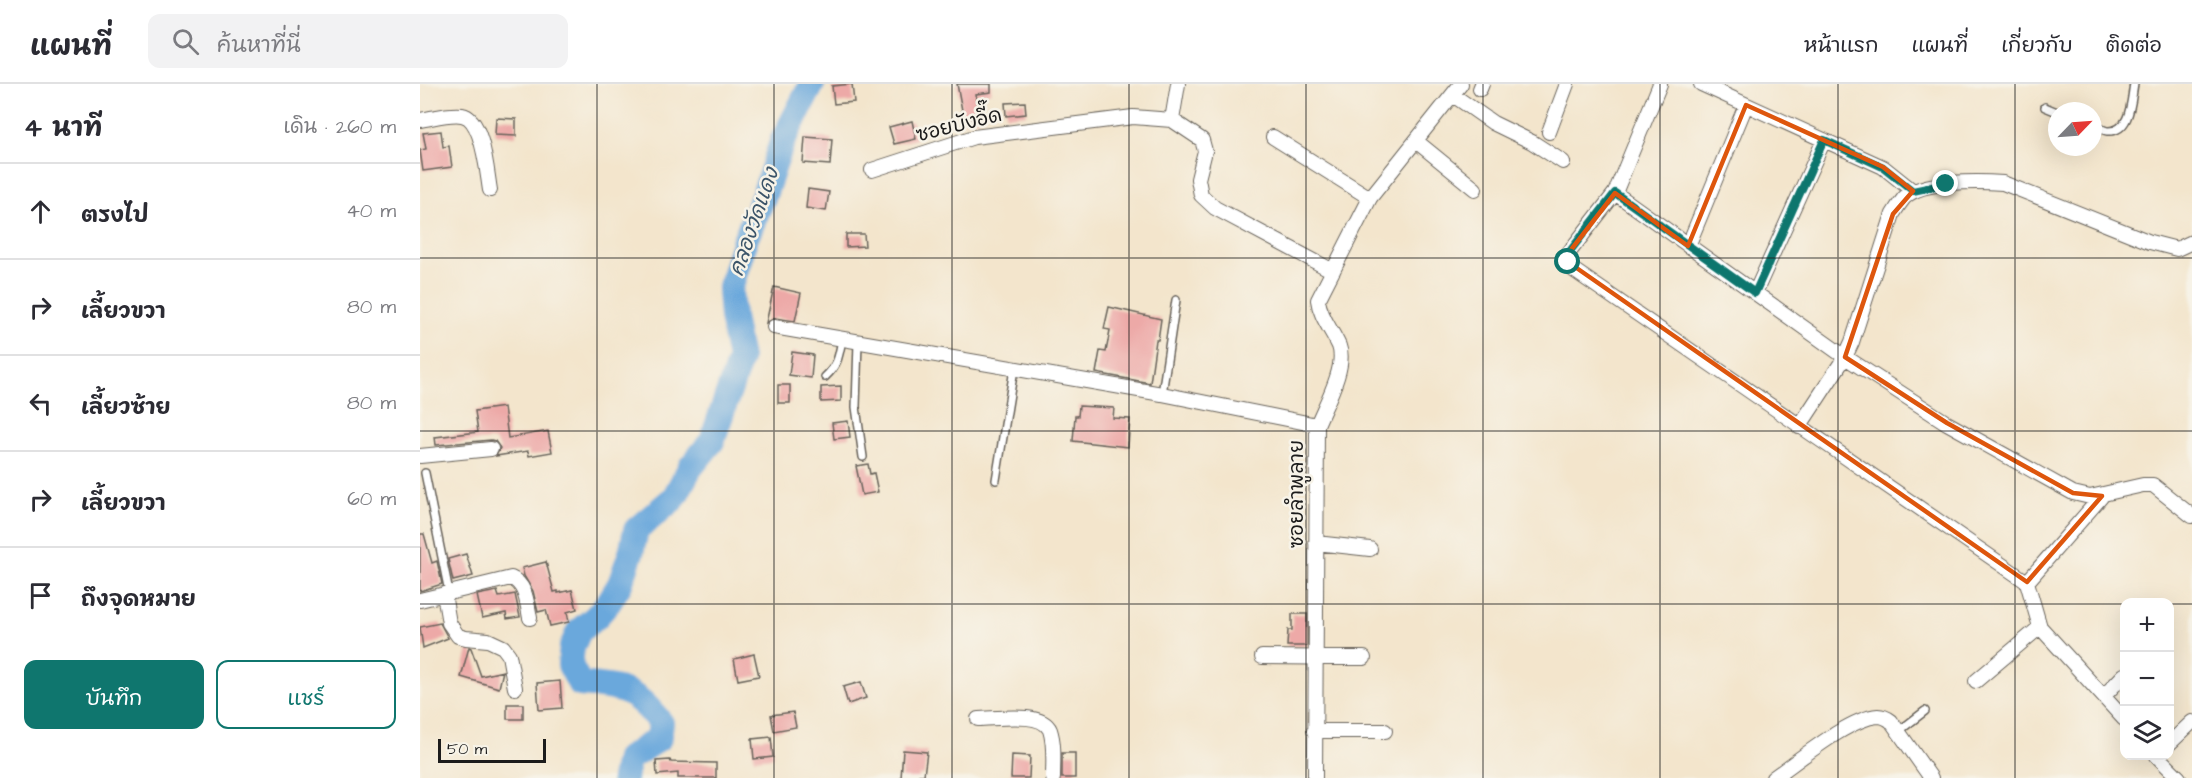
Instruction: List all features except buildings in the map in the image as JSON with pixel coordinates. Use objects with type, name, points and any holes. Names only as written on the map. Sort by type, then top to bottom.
[{"type":"street","points":[[1172,120],[1178,84]]},
{"type":"street","points":[[1549,132],[1567,84]]},
{"type":"street","points":[[1660,84],[1615,193],[1567,255],[1572,269],[2027,582],[2040,627],[2120,714]]},
{"type":"street","points":[[1701,84],[1883,167],[1913,191]]},
{"type":"street","points":[[1455,88],[1493,123],[1532,142],[1563,162]]},
{"type":"street","name":"ซอยลำพูลาย","points":[[1315,778],[1317,425],[1339,371],[1341,358],[1340,348],[1319,310],[1318,300],[1370,198],[1455,88]]},
{"type":"street","points":[[1688,246],[1746,105]]},
{"type":"street","points":[[420,120],[461,114],[468,117],[480,136],[490,190]]},
{"type":"street","name":"ซอยบังอี๊ด","points":[[872,170],[974,137],[1133,117],[1172,120],[1202,140],[1205,151],[1198,179],[1201,195],[1215,208],[1333,271]]},
{"type":"street","points":[[1273,137],[1370,198]]},
{"type":"street","points":[[1755,293],[1824,140]]},
{"type":"street","points":[[1416,141],[1475,189]]},
{"type":"street","points":[[1799,427],[1845,357],[1852,342],[1893,214],[1904,198],[1913,191],[1946,184],[1983,181],[2003,183],[2150,242],[2177,249],[2192,242]]},
{"type":"street","points":[[1615,193],[1845,357],[1947,423],[2073,493],[2090,497],[2102,496],[2143,485],[2153,485],[2190,510]]},
{"type":"street","points":[[774,327],[1162,394],[1317,425]]},
{"type":"street","points":[[420,456],[490,449]]},
{"type":"street","points":[[2027,582],[2102,496]]},
{"type":"street","points":[[1316,543],[1370,549]]},
{"type":"street","points":[[420,600],[511,578],[518,580],[523,588],[530,618]]},
{"type":"street","points":[[447,593],[449,623],[458,636],[488,640],[503,647],[509,655],[515,688]]},
{"type":"street","points":[[1976,681],[2040,627]]},
{"type":"street","points":[[1262,657],[1364,658]]},
{"type":"street","points":[[2104,696],[2120,679]]},
{"type":"street","points":[[1773,778],[1863,719],[1881,715],[1891,721],[1899,731],[1931,778]]},
{"type":"street","points":[[978,719],[1032,718],[1043,721],[1052,737],[1053,778]]},
{"type":"street","points":[[2174,738],[2192,722]]},
{"type":"street","points":[[1314,730],[1385,731]]},
{"type":"street","points":[[2161,760],[2179,778]]},
{"type":"lane","points":[[2102,129],[2108,131],[2120,128],[2127,119],[2134,84]]},
{"type":"lane","points":[[2044,107],[2048,109]]},
{"type":"lane","points":[[1162,394],[1176,300]]},
{"type":"lane","points":[[825,377],[835,368],[842,339]]},
{"type":"lane","points":[[858,342],[856,407],[863,457]]},
{"type":"lane","points":[[996,480],[1014,369]]},
{"type":"lane","points":[[425,473],[447,593]]},
{"type":"lane","points":[[1899,731],[1925,711]]},
{"type":"highlighted area","points":[[1746,105],[1883,167],[1913,191],[1893,214],[1845,357],[1947,423],[2073,493],[2102,496],[2027,582],[1568,262],[1567,255],[1615,193],[1688,246]]},
{"type":"waterway","name":"คลองวัดแดง","points":[[624,778],[628,759],[659,738],[661,723],[643,703],[626,692],[580,684],[570,665],[572,647],[579,631],[596,617],[620,584],[636,530],[674,498],[690,468],[712,441],[740,359],[732,317],[730,289],[745,240],[764,195],[782,142],[812,84]]},
{"type":"route","points":[[1568,262],[1567,255],[1615,193],[1755,293],[1824,140],[1883,167],[1913,191],[1946,184]]}]
